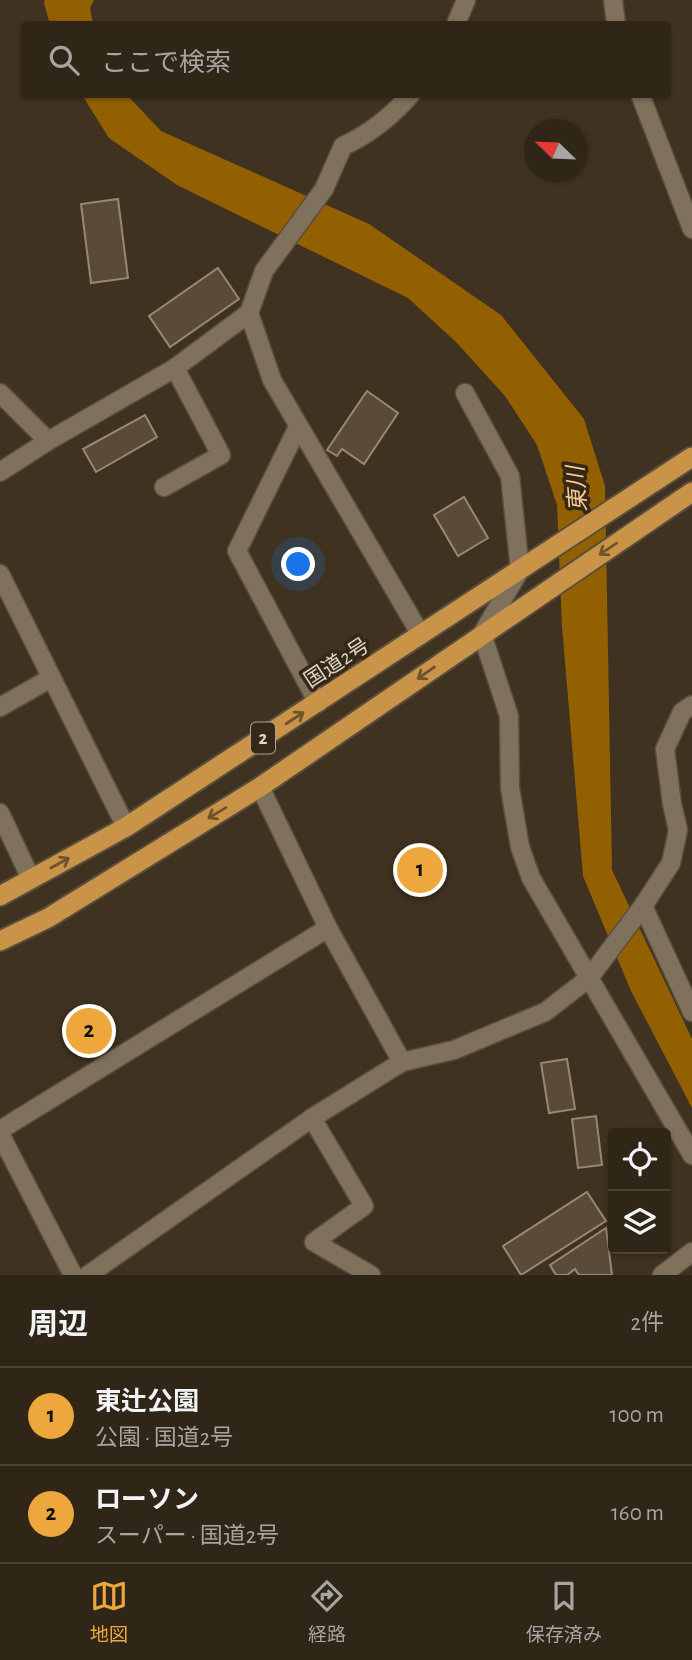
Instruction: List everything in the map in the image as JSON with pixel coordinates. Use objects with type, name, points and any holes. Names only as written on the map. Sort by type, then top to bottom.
[{"type":"highway","name":"国道2号","points":[[0,896],[126,827],[692,457]]},
{"type":"highway","name":"2","points":[[0,941],[48,918],[260,787],[692,492]]},
{"type":"street","points":[[457,21],[466,0]]},
{"type":"street","points":[[612,0],[616,21]]},
{"type":"street","points":[[0,472],[174,368],[249,313],[264,271],[324,189],[343,146],[368,135],[408,98]]},
{"type":"street","points":[[642,98],[692,229]]},
{"type":"street","points":[[249,313],[272,380],[421,635]]},
{"type":"street","points":[[164,487],[221,455],[174,368]]},
{"type":"street","points":[[0,393],[48,441]]},
{"type":"street","points":[[465,393],[510,476],[520,570],[482,634],[509,716],[510,788],[520,846],[531,878],[692,1155]]},
{"type":"street","points":[[298,427],[237,551],[318,703]]},
{"type":"street","points":[[0,574],[126,827]]},
{"type":"street","points":[[0,708],[51,678]]},
{"type":"street","points":[[88,1275],[312,1118],[402,1062],[454,1050],[545,1012],[589,978],[643,906],[671,863],[678,830],[665,749],[682,712],[692,705]]},
{"type":"street","points":[[260,787],[328,928],[402,1062]]},
{"type":"street","points":[[0,813],[31,879]]},
{"type":"street","points":[[643,906],[692,1012]]},
{"type":"street","points":[[73,1275],[0,1132],[328,928]]},
{"type":"street","points":[[312,1118],[364,1206],[314,1242],[371,1275]]},
{"type":"street","points":[[662,1275],[692,1252]]},
{"type":"water","points":[[45,0],[94,0],[90,8],[92,21],[49,21]]},
{"type":"water","name":"東川","points":[[84,98],[130,98],[161,131],[369,224],[501,315],[584,419],[605,486],[612,870],[692,1039],[692,1108],[631,991],[583,876],[562,626],[557,505],[537,445],[505,396],[456,342],[408,298],[177,185],[109,138]]},
{"type":"building","points":[[118,199],[128,278],[91,283],[81,204]]},
{"type":"building","points":[[218,268],[239,299],[170,347],[149,316]]},
{"type":"building","points":[[367,391],[398,413],[364,464],[342,449],[337,456],[327,450]]},
{"type":"building","points":[[145,415],[157,437],[96,472],[83,449]]},
{"type":"building","points":[[464,497],[488,538],[458,556],[434,515]]},
{"type":"building","points":[[100,1007],[114,1033],[78,1054],[63,1028]]},
{"type":"building","points":[[567,1059],[575,1109],[549,1113],[541,1063]]},
{"type":"building","points":[[596,1116],[602,1165],[578,1168],[572,1119]]},
{"type":"building","points":[[587,1192],[606,1221],[521,1275],[503,1246]]},
{"type":"building","points":[[606,1228],[612,1275],[579,1275],[575,1269],[567,1275],[556,1275],[550,1265]]},
{"type":"place","name":"東辻公園","points":[[420,870]]},
{"type":"place","name":"ローソン","points":[[89,1031]]}]
